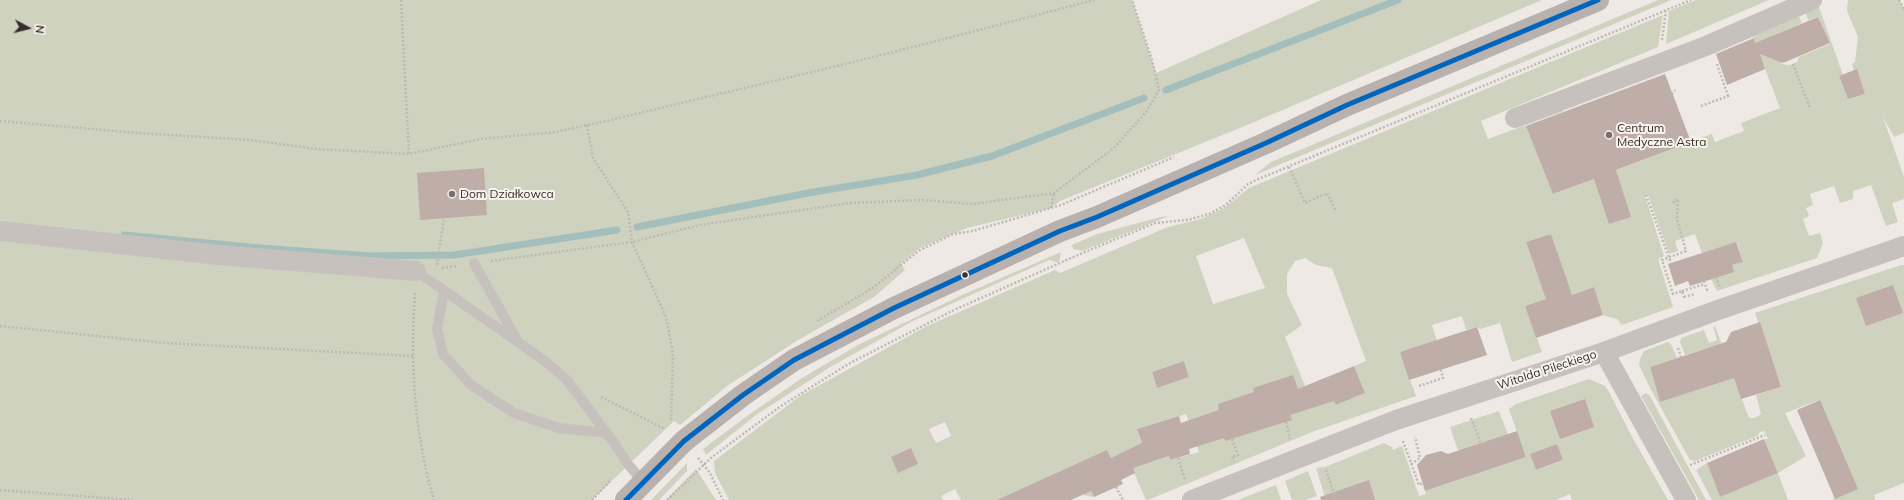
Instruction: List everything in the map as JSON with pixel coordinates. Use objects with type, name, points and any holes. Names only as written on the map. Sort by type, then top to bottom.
[{"type":"main road","points":[[626,500],[684,441],[743,395],[794,360],[894,308],[1060,231],[1097,217],[1347,105],[1598,0]]},
{"type":"street","points":[[1515,118],[1706,46],[1812,0]]},
{"type":"street","points":[[0,231],[219,255],[416,271]]},
{"type":"street","name":"Witolda Pileckiego","points":[[1189,492],[1396,420],[1604,352],[1718,310],[1904,246]]},
{"type":"street","points":[[1604,352],[1686,500]]},
{"type":"lane","points":[[474,263],[518,342]]},
{"type":"lane","points":[[416,271],[545,361],[567,380],[607,433],[628,464],[643,482]]},
{"type":"lane","points":[[444,291],[437,329],[442,354],[471,385],[514,413],[559,428],[607,433]]},
{"type":"path","points":[[401,0],[409,154]]},
{"type":"path","points":[[0,121],[138,133],[250,140],[317,149],[409,154],[481,139],[555,132],[676,106],[1095,0]]},
{"type":"path","points":[[434,500],[426,474],[417,421],[413,356],[413,316],[416,271],[632,242],[700,225],[849,203],[923,200],[972,204],[1054,193],[1113,149],[1146,112],[1159,90],[1152,60],[1132,0]]},
{"type":"path","points":[[667,500],[712,456],[781,406],[850,363],[954,310],[1028,276],[1155,223],[1187,220],[1209,214],[1226,204],[1248,184],[1691,0]]},
{"type":"path","points":[[1899,0],[1904,9]]},
{"type":"path","points":[[1662,46],[1666,11]]},
{"type":"path","points":[[1701,106],[1729,95],[1716,61]]},
{"type":"path","points":[[1793,64],[1810,108]]},
{"type":"path","points":[[1669,97],[1675,90]]},
{"type":"path","points":[[587,125],[593,158],[628,212],[632,242],[666,317],[672,354],[671,425]]},
{"type":"path","points":[[1290,167],[1305,203],[1327,193],[1336,211]]},
{"type":"path","points":[[973,231],[1051,208],[1054,193]]},
{"type":"path","points":[[1646,195],[1671,263]]},
{"type":"path","points":[[1673,203],[1678,199],[1677,219],[1686,252],[1662,260],[1673,294],[1705,282],[1707,290],[1684,297]]},
{"type":"path","points":[[436,265],[444,218]]},
{"type":"path","points":[[1716,277],[1718,283]]},
{"type":"path","points":[[1682,291],[1686,302]]},
{"type":"path","points":[[0,326],[165,343],[413,356]]},
{"type":"path","points":[[1419,386],[1443,378],[1440,370]]},
{"type":"path","points":[[567,380],[666,430]]},
{"type":"path","points":[[1470,417],[1481,444]]},
{"type":"path","points":[[1286,422],[1290,436]]},
{"type":"path","points":[[1690,465],[1736,449],[1765,435]]},
{"type":"path","points":[[1411,464],[1420,458],[1415,437]]},
{"type":"path","points":[[1232,439],[1236,452]]},
{"type":"path","points":[[1403,441],[1418,485],[1423,483]]},
{"type":"path","points":[[696,456],[704,465],[723,500]]},
{"type":"path","points":[[1178,458],[1189,492]]},
{"type":"path","points":[[1325,467],[1336,500]]},
{"type":"path","points":[[592,500],[611,481]]},
{"type":"path","points":[[1116,487],[1123,500]]},
{"type":"path","points":[[0,490],[132,500]]},
{"type":"green space","points":[[0,0],[1132,0],[1156,73],[1321,0],[1542,0],[1252,123],[1060,201],[1051,208],[967,228],[920,248],[901,264],[905,270],[874,297],[798,340],[727,386],[680,425],[674,421],[592,500],[0,500]]},
{"type":"green space","points":[[1658,0],[1671,0],[1255,175],[1271,162]]},
{"type":"green space","points":[[1696,0],[1769,0],[1666,44],[1669,11]]},
{"type":"green space","points":[[1848,0],[1899,0],[1904,9],[1904,133],[1894,137],[1883,117],[1904,177],[1904,199],[1892,203],[1898,222],[1886,226],[1871,185],[1853,191],[1853,199],[1840,203],[1834,186],[1810,194],[1813,205],[1806,208],[1809,216],[1803,219],[1809,236],[1820,233],[1823,243],[1817,258],[1717,291],[1711,279],[1732,265],[1743,262],[1737,243],[1702,253],[1695,234],[1675,241],[1678,251],[1669,254],[1648,195],[1645,196],[1664,256],[1658,259],[1673,307],[1622,325],[1617,319],[1603,315],[1594,287],[1572,295],[1568,286],[1550,298],[1525,306],[1542,352],[1512,362],[1500,323],[1480,329],[1477,327],[1466,330],[1462,316],[1432,325],[1437,341],[1400,352],[1416,396],[1312,432],[1148,500],[1146,500],[1125,452],[1111,458],[1107,450],[1085,478],[1094,497],[1083,495],[1073,472],[1035,500],[961,500],[955,489],[941,496],[943,500],[729,500],[715,473],[714,461],[800,396],[927,326],[1055,270],[1060,273],[1168,227],[1201,219],[1224,208],[1249,188],[1663,15],[1658,47],[1481,121],[1488,139],[1526,125],[1554,194],[1712,134],[1715,142],[1744,131],[1741,123],[1780,108],[1753,37],[1798,14],[1802,23],[1770,37],[1782,64],[1790,65],[1797,62],[1799,57],[1830,44],[1818,17],[1808,20],[1805,11],[1819,7],[1843,75],[1839,76],[1848,99],[1865,94],[1857,70],[1854,71],[1852,64],[1855,62],[1858,37],[1847,11]],"holes":[[[1551,234],[1562,267],[1538,276],[1526,242]],[[1244,238],[1265,288],[1213,304],[1196,256]],[[1305,258],[1316,265],[1332,268],[1366,361],[1354,366],[1365,393],[1336,405],[1325,378],[1305,386],[1285,337],[1302,325],[1287,294],[1287,274],[1295,261]],[[1184,361],[1189,377],[1157,388],[1152,372]],[[1186,414],[1199,452],[1170,460],[1169,456],[1155,461],[1151,450],[1145,452],[1137,429]],[[945,422],[951,436],[936,443],[929,429]]]},
{"type":"green space","points":[[1560,108],[1564,111],[1526,125],[1526,121]]},
{"type":"green space","points":[[1169,216],[1082,251],[1073,249],[1072,245],[1097,234]]},
{"type":"green space","points":[[1061,252],[1059,263],[1049,260],[913,321],[832,366],[756,415],[706,455],[703,449],[747,416],[802,378],[858,345],[960,296]]},
{"type":"green space","points":[[1904,265],[1904,483],[1874,495],[1875,500],[1834,500],[1819,400],[1785,413],[1806,456],[1778,473],[1764,439],[1768,439],[1764,431],[1760,432],[1757,436],[1695,461],[1690,460],[1651,390],[1639,365],[1644,351],[1668,342],[1671,344],[1677,358],[1650,367],[1660,402],[1719,382],[1708,348],[1685,355],[1680,342],[1681,338],[1704,330],[1709,343],[1717,340],[1713,327],[1715,326],[1749,418],[1755,418],[1761,414],[1756,395],[1781,387],[1755,313]]},
{"type":"green space","points":[[1589,379],[1605,386],[1668,500],[1572,500],[1570,494],[1556,500],[1326,500],[1316,468],[1325,467],[1384,443],[1392,447],[1393,450],[1402,446],[1419,496],[1426,494],[1425,491],[1467,477],[1450,427],[1499,411],[1508,435],[1486,470],[1526,457],[1509,409],[1516,404]],"holes":[[[1557,444],[1562,461],[1536,470],[1531,454]]]},
{"type":"green space","points":[[1646,393],[1650,396],[1706,500],[1699,500],[1641,396]]},
{"type":"green space","points":[[687,463],[687,471],[659,500],[651,500]]},
{"type":"green space","points":[[1707,463],[1720,497],[1778,473],[1788,500],[1712,500],[1696,470]]},
{"type":"green space","points":[[696,469],[716,500],[666,500]]},
{"type":"green space","points":[[1308,471],[1317,496],[1305,500],[1292,500],[1285,481]]},
{"type":"green space","points":[[1276,485],[1281,500],[1238,500]]},
{"type":"building","points":[[1818,17],[1830,43],[1783,63],[1760,54],[1765,69],[1727,85],[1716,54],[1754,38],[1755,43]]},
{"type":"building","points":[[1857,69],[1865,94],[1848,99],[1839,76]]},
{"type":"building","name":"Centrum Medyczne Astra","points":[[1665,74],[1691,142],[1616,170],[1631,217],[1609,224],[1594,179],[1553,194],[1526,126]]},
{"type":"building","name":"Dom Działkowca","points":[[484,168],[487,215],[420,220],[417,173]]},
{"type":"building","points":[[1551,234],[1572,295],[1594,287],[1603,315],[1536,338],[1525,306],[1546,299],[1526,242]]},
{"type":"building","points":[[1736,242],[1743,262],[1732,265],[1734,272],[1690,286],[1688,281],[1675,286],[1668,264]]},
{"type":"building","points":[[1893,285],[1903,313],[1866,326],[1856,298]]},
{"type":"building","points":[[1760,322],[1781,387],[1741,399],[1734,378],[1660,402],[1650,367],[1726,342],[1731,332]]},
{"type":"building","points":[[1477,327],[1487,355],[1409,380],[1400,352]]},
{"type":"building","points":[[1184,361],[1189,377],[1157,388],[1152,372]]},
{"type":"building","points":[[1354,366],[1365,393],[1336,405],[1334,401],[1290,415],[1292,420],[1225,441],[1224,438],[1189,449],[1190,454],[1170,460],[1169,456],[1133,468],[1135,473],[1121,480],[1123,484],[1094,497],[1091,491],[1071,500],[997,500],[1107,450],[1111,458],[1142,443],[1137,429],[1179,416],[1181,423],[1219,410],[1218,404],[1254,392],[1253,388],[1293,375],[1298,389]]},
{"type":"building","points":[[1585,399],[1594,427],[1560,439],[1550,411]]},
{"type":"building","points":[[1820,400],[1858,489],[1835,499],[1797,410]]},
{"type":"building","points":[[1517,431],[1526,457],[1425,491],[1417,465],[1426,455],[1441,451],[1448,454]]},
{"type":"building","points":[[1764,439],[1778,473],[1720,497],[1707,463]]},
{"type":"building","points":[[1557,444],[1563,460],[1536,470],[1530,454]]},
{"type":"building","points":[[911,448],[918,464],[898,473],[891,457]]},
{"type":"building","points":[[1369,480],[1375,500],[1321,500],[1320,497]]},
{"type":"waterway","points":[[1166,90],[1398,0]]},
{"type":"waterway","points":[[637,227],[808,193],[917,175],[992,156],[1144,98]]},
{"type":"waterway","points":[[124,235],[260,248],[370,256],[454,255],[617,230]]},
{"type":"transit line","points":[[626,500],[684,441],[743,395],[794,360],[894,308],[1060,231],[1097,217],[1266,143],[1347,105],[1598,0]]},
{"type":"place","name":"Centrum Medyczne Astra","points":[[1609,135]]},
{"type":"place","name":"Dom Działkowca","points":[[452,194]]}]
